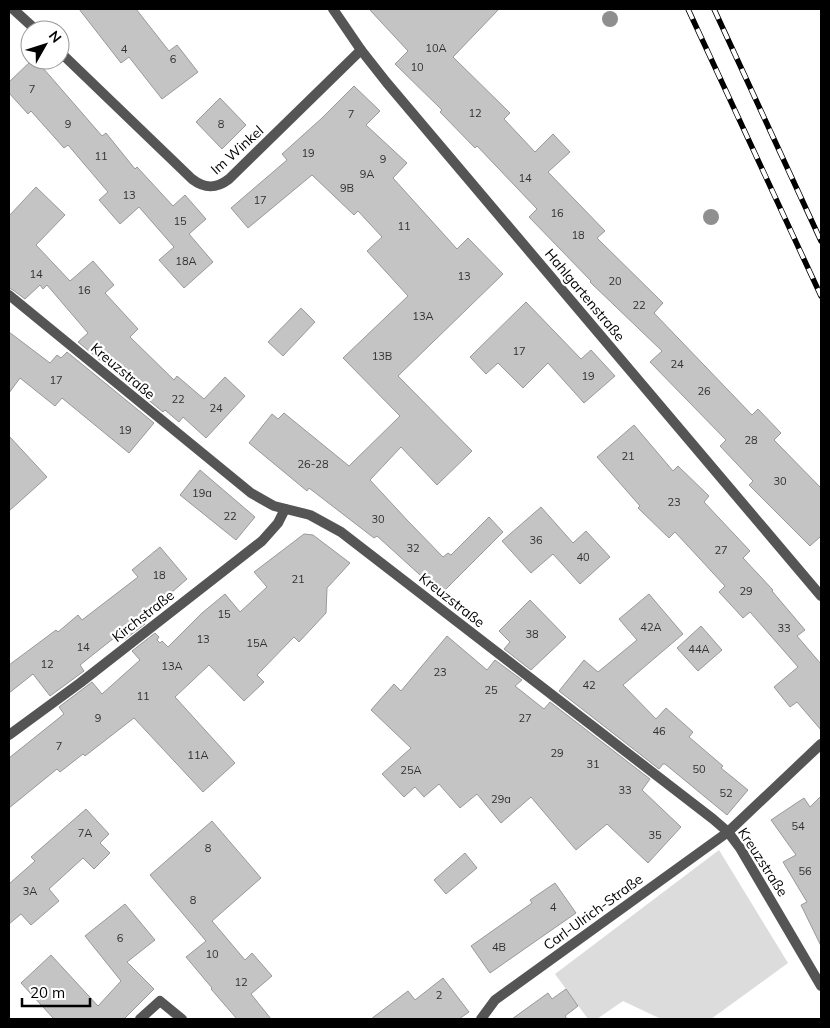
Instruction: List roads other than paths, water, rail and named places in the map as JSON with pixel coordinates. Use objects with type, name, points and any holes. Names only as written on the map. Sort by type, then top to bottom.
[{"type":"street","points":[[13,9],[25,20]]},
{"type":"street","name":"Hahlgartenstraße","points":[[333,9],[387,84],[821,596]]},
{"type":"street","name":"Im Winkel","points":[[70,62],[192,179],[199,185],[214,187],[229,179],[361,50]]},
{"type":"street","name":"Kreuzstraße","points":[[9,295],[246,488],[264,501],[285,509],[310,515],[341,532],[713,819],[728,832],[740,848],[821,986]]},
{"type":"street","name":"Kirchstraße","points":[[9,735],[80,683],[262,541],[278,524],[285,509]]},
{"type":"street","points":[[728,832],[821,744]]},
{"type":"street","name":"Carl-Ulrich-Straße","points":[[481,1019],[495,1000],[728,832]]},
{"type":"street","points":[[140,1019],[160,1002],[182,1019]]},
{"type":"railway","points":[[688,9],[821,296]]},
{"type":"railway","points":[[714,9],[821,241]]}]
